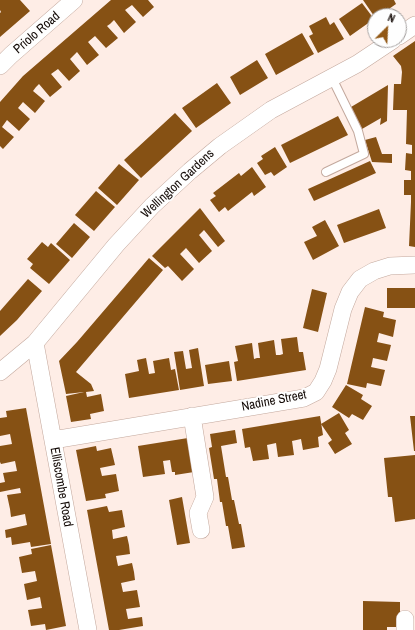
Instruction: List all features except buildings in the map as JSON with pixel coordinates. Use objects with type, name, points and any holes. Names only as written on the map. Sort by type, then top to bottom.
[{"type":"street","name":"Priolo Road","points":[[0,66],[74,0]]},
{"type":"street","name":"Wellington Gardens","points":[[0,372],[35,343],[116,245],[152,206],[190,171],[220,146],[271,110],[358,64],[381,48]]},
{"type":"street","name":"Nadine Street","points":[[53,440],[304,398],[316,392],[323,381],[328,369],[343,309],[350,292],[360,279],[374,271],[390,266],[415,265]]},
{"type":"street","name":"Elliscombe Road","points":[[35,343],[88,630]]},
{"type":"street","points":[[192,416],[205,497],[198,513],[201,530]]},
{"type":"lane","points":[[326,172],[364,154],[358,131],[332,78]]}]
